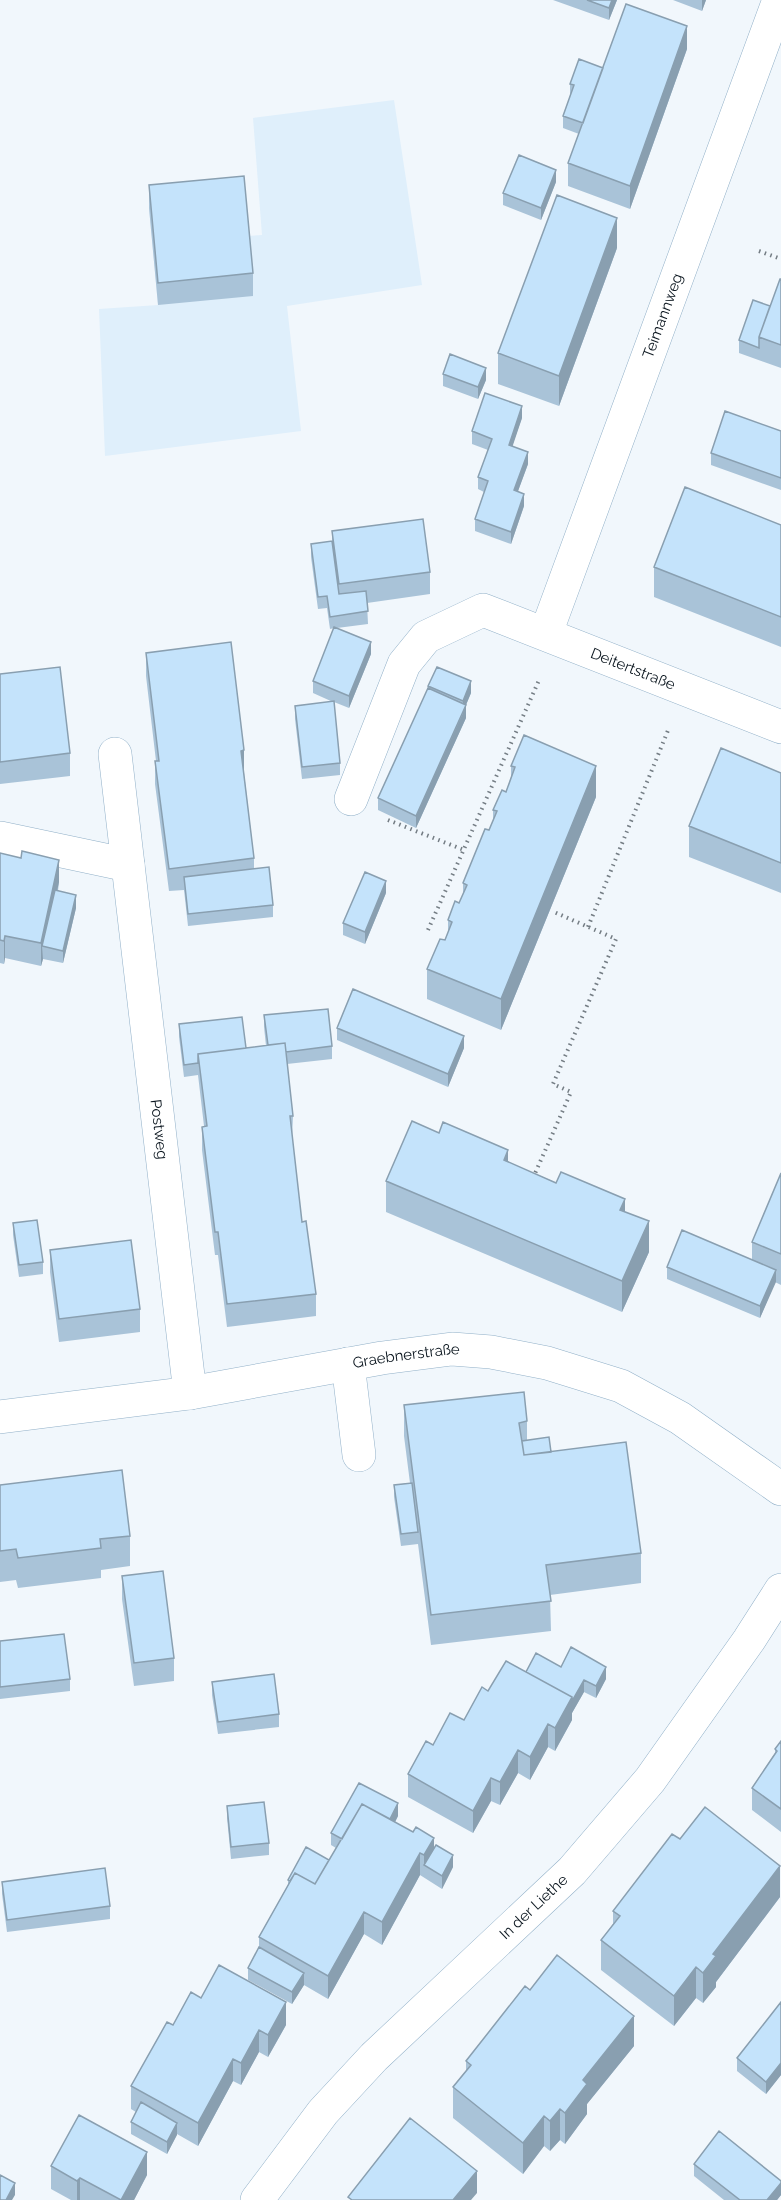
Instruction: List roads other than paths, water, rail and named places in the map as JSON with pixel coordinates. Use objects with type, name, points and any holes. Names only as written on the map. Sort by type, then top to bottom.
[{"type":"street","name":"Teimannweg","points":[[546,633],[779,0]]},
{"type":"street","name":"Deitertstraße","points":[[351,799],[404,664],[426,637],[483,610],[781,727]]},
{"type":"street","name":"Postweg","points":[[115,754],[190,1393]]},
{"type":"street","points":[[0,838],[128,865]]},
{"type":"street","name":"Graebnerstraße","points":[[0,1417],[190,1393],[381,1358],[452,1349],[547,1363],[621,1386],[680,1418],[781,1489]]},
{"type":"street","points":[[348,1364],[359,1455]]},
{"type":"street","name":"In der Liethe","points":[[257,2200],[323,2112],[374,2057],[572,1871],[650,1780],[749,1640],[781,1590]]}]
